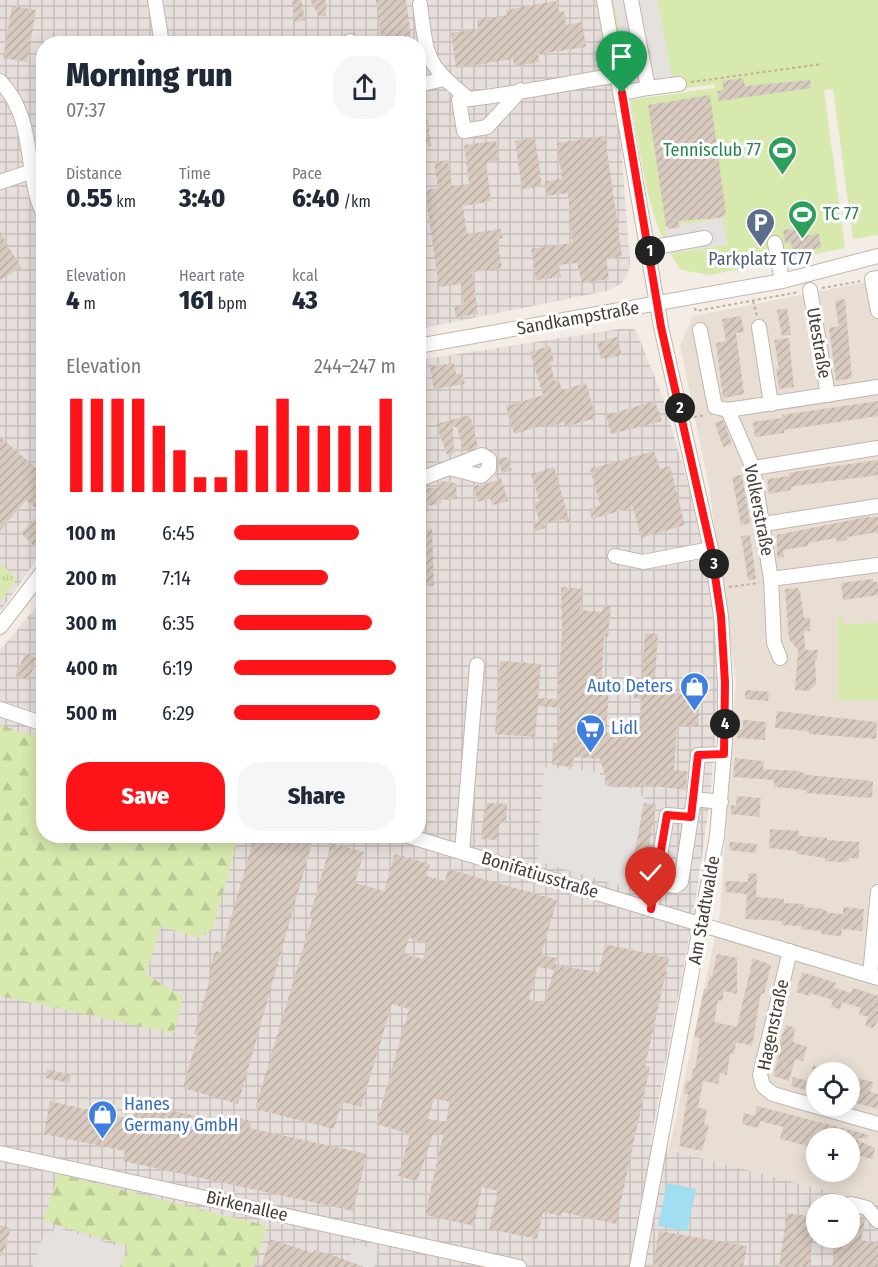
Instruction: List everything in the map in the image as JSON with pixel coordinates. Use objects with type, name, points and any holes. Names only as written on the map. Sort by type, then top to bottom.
[{"type":"street","points":[[155,0],[161,36]]},
{"type":"street","name":"Am Stadtwalde","points":[[604,0],[619,75],[657,303],[711,549],[717,588],[725,683],[721,802],[638,1267]]},
{"type":"street","points":[[631,0],[648,88]]},
{"type":"street","points":[[420,4],[424,36]]},
{"type":"street","points":[[426,49],[427,56],[444,79],[469,99]]},
{"type":"street","points":[[521,90],[487,127],[464,131],[459,100],[469,99],[521,90],[619,75]]},
{"type":"street","points":[[426,82],[444,79]]},
{"type":"street","points":[[0,81],[14,95],[26,128],[36,192]]},
{"type":"street","points":[[622,93],[679,84]]},
{"type":"street","points":[[0,182],[33,171]]},
{"type":"street","points":[[649,248],[705,238]]},
{"type":"street","points":[[775,243],[782,281]]},
{"type":"street","name":"Sandkampstraße","points":[[426,345],[782,281],[878,256]]},
{"type":"street","points":[[875,279],[878,311]]},
{"type":"street","name":"Utestraße","points":[[810,290],[828,395]]},
{"type":"street","points":[[759,327],[771,404]]},
{"type":"street","points":[[700,330],[710,393],[723,409]]},
{"type":"street","name":"Utestraße","points":[[723,409],[878,387]]},
{"type":"street","name":"Volkerstraße","points":[[723,409],[753,468],[764,524],[771,580],[774,643],[780,658]]},
{"type":"street","points":[[753,468],[878,448]]},
{"type":"street","points":[[426,477],[449,468]]},
{"type":"street","points":[[764,524],[878,506]]},
{"type":"street","points":[[615,556],[644,562],[711,549]]},
{"type":"street","name":"Volkerstraße","points":[[771,580],[878,565]]},
{"type":"street","points":[[0,627],[36,580]]},
{"type":"street","points":[[462,852],[477,665]]},
{"type":"street","points":[[0,709],[36,721]]},
{"type":"street","points":[[655,882],[676,886],[681,882],[694,799],[698,755],[724,754]]},
{"type":"street","points":[[694,799],[721,802]]},
{"type":"street","points":[[651,909],[667,815],[691,817]]},
{"type":"street","name":"Bonifatiusstraße","points":[[426,841],[874,976]]},
{"type":"street","points":[[874,976],[878,892]]},
{"type":"street","name":"Hagenstraße","points":[[790,951],[760,1075],[764,1086],[773,1094],[878,1124]]},
{"type":"street","name":"Birkenallee","points":[[0,1153],[493,1264],[519,1267]]},
{"type":"street","points":[[860,1206],[867,1208],[878,1221]]},
{"type":"path","points":[[679,84],[822,63]]},
{"type":"path","points":[[693,296],[696,311],[875,279]]},
{"type":"path","points":[[753,301],[759,327]]},
{"type":"path","points":[[682,418],[715,414],[723,409]]},
{"type":"path","points":[[717,588],[771,580]]},
{"type":"shaded area","points":[[0,0],[601,0],[616,80],[630,263],[628,274],[621,284],[606,291],[426,328],[426,36],[36,36],[36,560],[0,612]]},
{"type":"shaded area","points":[[613,0],[658,0],[672,78],[630,85]]},
{"type":"shaded area","points":[[723,218],[728,245],[669,254],[665,227]]},
{"type":"shaded area","points":[[878,280],[878,1204],[860,1199],[860,1194],[839,1194],[669,1150],[720,914],[736,680],[709,487],[680,345],[693,316]]},
{"type":"shaded area","points":[[619,329],[634,329],[663,398],[706,548],[719,684],[710,800],[693,917],[650,1145],[839,1194],[806,1194],[806,1248],[860,1248],[860,1199],[878,1204],[878,1267],[0,1267],[0,650],[36,607],[36,843],[426,843],[426,359]]},
{"type":"shaded area","points":[[544,767],[599,772],[606,786],[637,789],[638,795],[645,796],[628,888],[537,861]]},
{"type":"shaded area","points":[[55,1227],[126,1249],[120,1267],[33,1267],[43,1237],[51,1239]]},
{"type":"shaded area","points":[[354,1244],[378,1250],[374,1267],[347,1267]]},
{"type":"green space","points":[[610,0],[878,0],[878,235],[853,239],[833,89],[824,90],[845,248],[710,275],[681,270],[669,251],[653,210],[630,100],[715,88],[715,84],[630,96]]},
{"type":"green space","points":[[0,563],[17,579],[0,601]]},
{"type":"green space","points":[[838,614],[845,625],[878,622],[878,700],[837,700]]},
{"type":"green space","points":[[0,725],[36,737],[36,843],[237,843],[213,928],[199,938],[161,926],[146,974],[183,997],[174,1033],[0,996]]},
{"type":"green space","points":[[58,1174],[267,1226],[254,1267],[122,1267],[128,1246],[44,1221]]},
{"type":"water","points":[[667,1183],[696,1189],[687,1231],[658,1226]]},
{"type":"building","points":[[292,0],[301,0],[305,20],[295,22]]},
{"type":"building","points":[[310,0],[326,0],[326,16],[319,16]]},
{"type":"building","points":[[376,0],[406,0],[411,36],[381,36]]},
{"type":"building","points":[[556,1],[558,12],[564,11],[566,25],[582,22],[586,47],[538,54],[539,62],[514,66],[513,59],[456,68],[451,33],[478,29],[477,20],[507,15],[506,10]]},
{"type":"building","points":[[12,6],[36,10],[27,62],[3,58]]},
{"type":"building","points":[[743,78],[745,86],[810,80],[811,88],[719,101],[717,91],[724,90],[722,81]]},
{"type":"building","points":[[710,95],[726,214],[719,218],[678,221],[680,227],[669,229],[666,226],[648,105]]},
{"type":"building","points":[[426,110],[431,146],[426,147]]},
{"type":"building","points":[[605,136],[622,256],[606,259],[609,279],[582,283],[577,263],[559,265],[561,277],[536,280],[531,249],[572,243],[568,193],[547,196],[545,181],[562,179],[557,143]]},
{"type":"building","points":[[535,138],[542,186],[522,189],[515,141]]},
{"type":"building","points":[[496,141],[499,160],[486,162],[491,201],[463,206],[467,234],[501,229],[503,238],[497,239],[502,268],[472,272],[478,314],[456,317],[454,307],[464,306],[461,284],[439,287],[426,190],[438,188],[434,162],[448,160],[452,186],[469,184],[464,145]]},
{"type":"building","name":"TC 77","points":[[800,228],[801,236],[819,234],[821,248],[793,253],[791,242],[785,243],[783,230]]},
{"type":"building","points":[[0,232],[21,268],[0,280]]},
{"type":"building","points":[[845,299],[852,378],[836,381],[829,328],[839,326],[835,301]]},
{"type":"building","points":[[787,308],[791,335],[782,336],[777,310]]},
{"type":"building","points":[[741,316],[744,332],[736,333],[744,394],[723,398],[716,343],[726,341],[722,319]]},
{"type":"building","points":[[617,337],[622,355],[601,359],[597,343]]},
{"type":"building","points":[[789,338],[794,387],[779,389],[776,369],[779,369],[774,340]]},
{"type":"building","points":[[550,346],[554,361],[550,362],[555,381],[559,380],[562,390],[586,383],[596,418],[565,427],[564,422],[548,427],[547,424],[514,434],[506,406],[543,395],[530,352]]},
{"type":"building","points":[[454,363],[456,374],[462,373],[465,384],[434,389],[430,367]]},
{"type":"building","points":[[655,401],[662,421],[611,434],[606,415]]},
{"type":"building","points":[[878,401],[878,416],[784,430],[784,433],[755,437],[753,422],[782,418],[782,415]]},
{"type":"building","points":[[470,415],[478,447],[463,451],[457,427],[453,427],[454,453],[447,455],[436,424]]},
{"type":"building","points":[[723,420],[732,444],[723,447],[715,423]]},
{"type":"building","points":[[0,437],[36,468],[36,509],[26,500],[0,531]]},
{"type":"building","points":[[654,451],[660,469],[670,466],[685,525],[641,538],[633,507],[592,519],[589,509],[600,505],[590,469]]},
{"type":"building","points":[[508,457],[512,470],[502,473],[498,459]]},
{"type":"building","points":[[878,460],[878,475],[802,485],[791,487],[791,490],[769,494],[767,479],[789,476],[789,473],[800,471]]},
{"type":"building","points":[[554,467],[570,523],[562,519],[544,524],[545,528],[536,531],[532,522],[539,520],[534,503],[539,501],[531,474]]},
{"type":"building","points":[[742,475],[750,523],[741,525],[732,477]]},
{"type":"building","points":[[501,478],[508,501],[492,505],[490,498],[478,502],[473,485],[484,485]]},
{"type":"building","points":[[440,481],[456,483],[457,499],[441,500],[441,503],[427,506],[428,512],[426,512],[426,489],[439,487]]},
{"type":"building","points":[[866,517],[878,517],[878,532],[847,537],[847,540],[837,542],[836,538],[808,543],[808,546],[783,550],[784,557],[777,558],[777,535]]},
{"type":"building","points":[[36,518],[36,548],[21,533]]},
{"type":"building","points":[[426,529],[432,529],[434,586],[426,586]]},
{"type":"building","points":[[750,535],[756,579],[748,580],[741,536]]},
{"type":"building","points":[[873,579],[873,582],[878,582],[878,595],[843,600],[841,583]]},
{"type":"building","points":[[561,587],[582,589],[580,610],[602,612],[603,605],[611,606],[608,637],[604,636],[601,688],[609,689],[606,733],[639,736],[641,699],[634,698],[634,690],[641,690],[645,633],[658,634],[654,692],[700,695],[698,727],[677,725],[674,770],[687,771],[686,790],[640,784],[640,787],[608,785],[600,759],[574,757],[573,767],[552,765],[553,743],[557,743],[560,708],[538,706],[535,737],[495,734],[500,661],[541,664],[538,698],[557,699],[562,633]]},
{"type":"building","points":[[797,588],[800,591],[804,618],[810,618],[810,631],[804,631],[805,650],[818,650],[817,659],[815,659],[816,684],[809,691],[795,690],[798,650],[789,639],[785,589]]},
{"type":"building","points":[[26,653],[36,658],[29,681],[15,675]]},
{"type":"building","points":[[745,690],[769,692],[768,701],[745,699]]},
{"type":"building","points":[[777,711],[877,722],[876,739],[809,734],[809,731],[775,728]]},
{"type":"building","points":[[743,720],[766,722],[765,740],[737,738],[737,729],[743,729]]},
{"type":"building","points":[[735,758],[764,761],[763,769],[799,771],[808,775],[873,781],[872,798],[806,793],[806,790],[774,787],[774,780],[733,777]]},
{"type":"building","points":[[737,796],[761,798],[759,817],[731,814],[731,805],[736,806]]},
{"type":"building","points":[[485,803],[507,804],[506,822],[500,821],[498,840],[481,839]]},
{"type":"building","points":[[644,803],[656,805],[645,870],[632,867]]},
{"type":"building","points":[[770,829],[799,831],[799,836],[859,842],[859,859],[849,858],[849,861],[843,862],[825,861],[825,858],[797,854],[797,851],[769,848]]},
{"type":"building","points":[[730,842],[757,844],[756,853],[729,850]]},
{"type":"building","points":[[248,843],[312,843],[238,1104],[183,1088],[198,1035],[194,1034],[211,974],[210,967],[215,951],[221,952],[252,845]]},
{"type":"building","points":[[331,843],[364,852],[355,883],[384,891],[395,854],[430,864],[426,876],[445,881],[448,869],[557,900],[541,955],[557,958],[555,965],[599,972],[605,944],[669,958],[645,1066],[650,1067],[616,1224],[562,1212],[561,1216],[543,1212],[537,1239],[489,1229],[498,1191],[482,1187],[474,1226],[425,1215],[443,1135],[434,1132],[417,1181],[398,1176],[410,1134],[376,1124],[409,1009],[392,1004],[361,1107],[342,1102],[334,1129],[255,1109],[312,919],[309,918]],"holes":[[[409,938],[427,943],[423,959],[404,954]],[[538,967],[554,970],[544,1004],[529,999]],[[434,1098],[450,1102],[446,1122],[428,1119]]]},
{"type":"building","points":[[748,873],[757,874],[756,897],[784,899],[784,903],[804,904],[803,907],[823,909],[829,913],[843,914],[843,907],[864,909],[862,931],[842,929],[841,936],[821,934],[821,931],[801,929],[802,926],[782,925],[782,921],[745,919],[747,894],[725,892],[726,881],[748,882]]},
{"type":"building","points":[[717,954],[737,958],[737,994],[724,991],[722,1001],[718,1000],[714,1022],[737,1027],[753,958],[771,965],[764,994],[761,993],[752,1046],[736,1042],[734,1054],[730,1054],[727,1075],[720,1073],[718,1084],[703,1081],[698,1108],[707,1109],[704,1124],[709,1125],[702,1151],[679,1146],[688,1094],[684,1094],[687,1080],[691,1081],[693,1068],[695,1069],[700,1038],[694,1037],[704,989],[707,989],[710,976],[712,977]]},
{"type":"building","points":[[802,972],[836,983],[834,988],[851,993],[853,988],[878,996],[878,1020],[873,1028],[865,1026],[868,1017],[859,1014],[861,1008],[842,1002],[840,1009],[831,1007],[833,1000],[810,993],[809,996],[796,992]]},
{"type":"building","points":[[786,1025],[795,1028],[793,1042],[807,1047],[803,1061],[795,1059],[789,1081],[773,1076],[779,1054],[776,1053]]},
{"type":"building","points":[[47,1069],[71,1075],[69,1083],[45,1078]]},
{"type":"building","points":[[793,1077],[806,1080],[806,1090],[791,1086]]},
{"type":"building","points":[[860,1079],[873,1082],[870,1092],[878,1094],[878,1109],[860,1104]]},
{"type":"building","points":[[50,1101],[101,1113],[102,1108],[115,1111],[114,1115],[132,1119],[136,1103],[230,1123],[231,1116],[251,1121],[250,1128],[367,1154],[353,1211],[123,1161],[125,1151],[44,1134]]},
{"type":"building","points":[[757,1106],[842,1128],[806,1128],[806,1146],[780,1139],[783,1127],[760,1121],[758,1128],[742,1124],[744,1113],[755,1116]]},
{"type":"building","points":[[860,1133],[869,1135],[868,1138],[860,1138]]},
{"type":"building","points":[[860,1142],[875,1148],[872,1159],[860,1156]]},
{"type":"building","points":[[787,1213],[806,1216],[806,1248],[812,1248],[809,1267],[779,1267]]},
{"type":"building","points":[[860,1218],[865,1219],[861,1240],[878,1243],[878,1267],[832,1267],[835,1248],[860,1248]]},
{"type":"building","points":[[0,1225],[11,1228],[2,1256],[0,1256]]},
{"type":"building","points":[[659,1231],[747,1246],[743,1267],[653,1267]]},
{"type":"building","points":[[270,1239],[313,1253],[314,1250],[335,1256],[364,1267],[261,1267]]},
{"type":"place","name":"Tennisclub 77","points":[[782,176]]},
{"type":"place","name":"TC 77","points":[[802,240]]},
{"type":"place","name":"Parkplatz TC77","points":[[760,248]]},
{"type":"place","name":"Auto Deters","points":[[694,712]]},
{"type":"place","name":"Lidl","points":[[590,754]]},
{"type":"place","name":"Hanes Germany GmbH","points":[[103,1140]]},
{"type":"route","points":[[622,93],[661,327],[711,549],[721,616],[725,683],[724,754],[698,755],[691,817],[670,813],[667,815],[651,909]]}]
